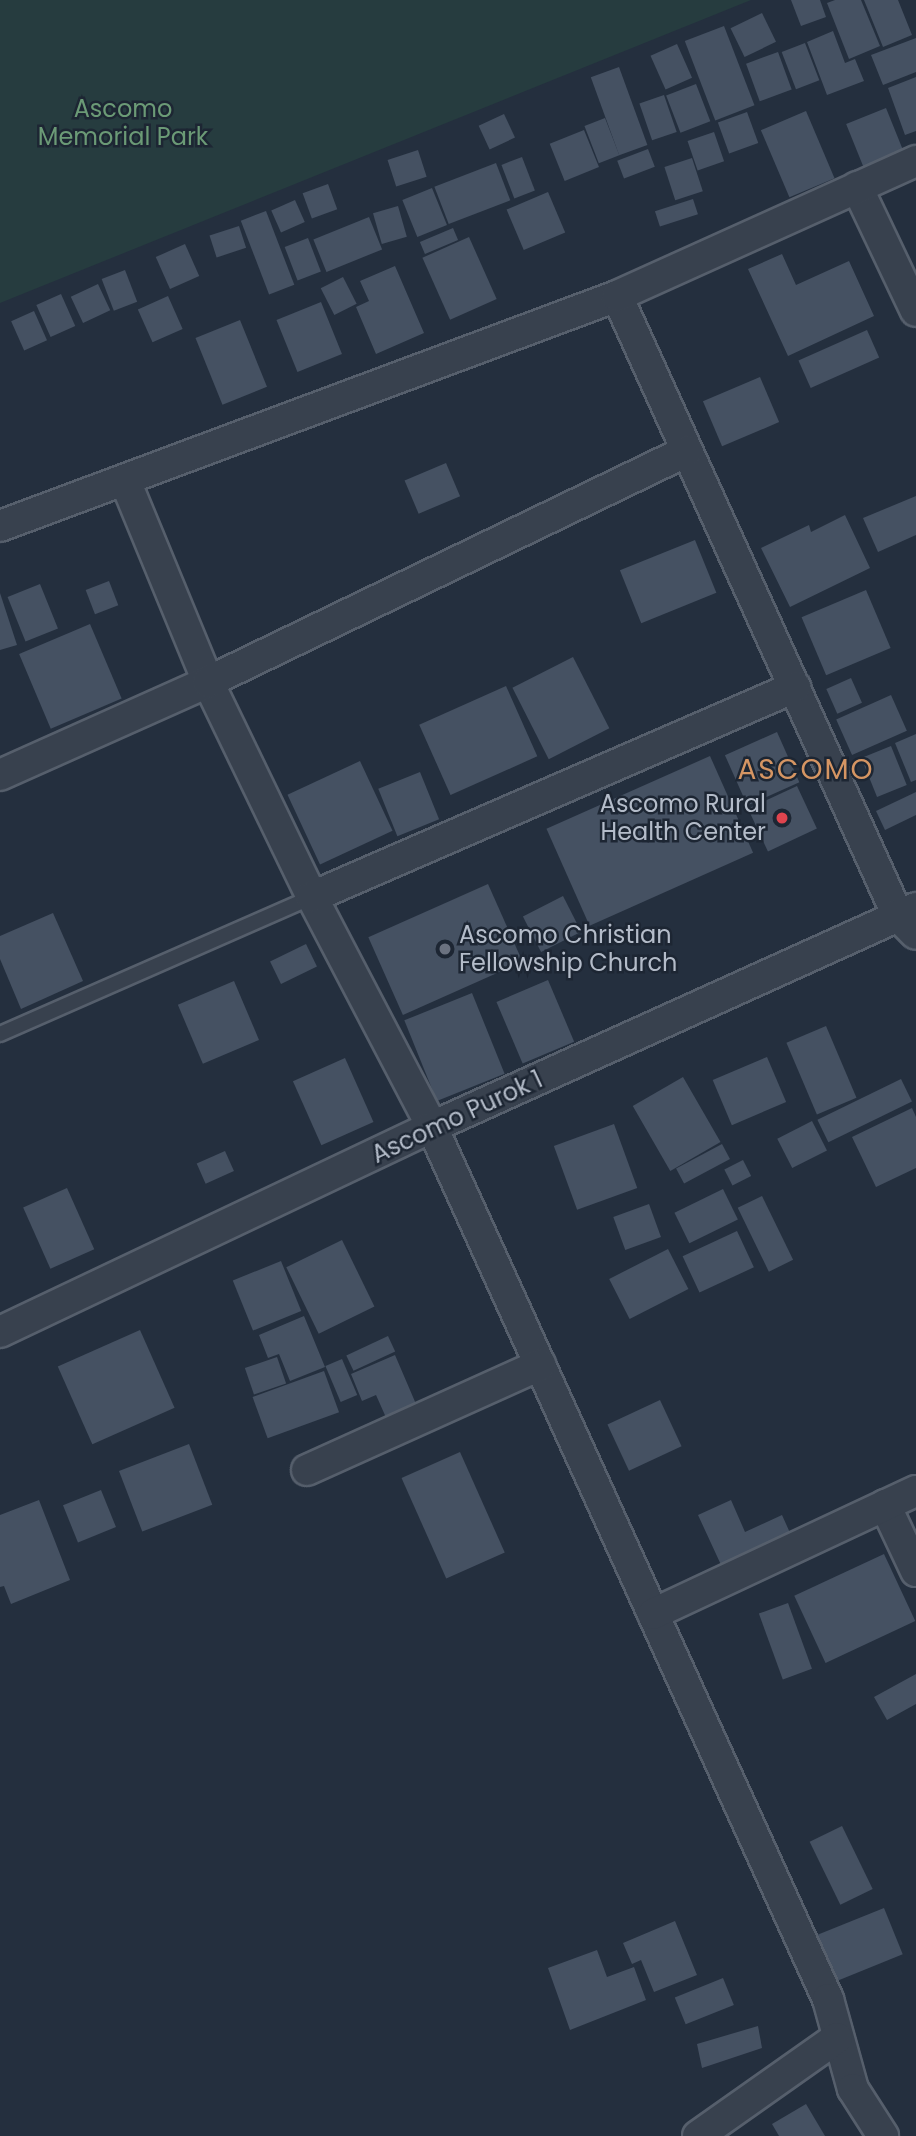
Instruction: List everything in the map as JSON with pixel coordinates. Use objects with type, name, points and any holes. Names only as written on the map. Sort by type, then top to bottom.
[{"type":"street","points":[[0,526],[126,483],[617,296],[916,161]]},
{"type":"street","points":[[857,187],[916,311]]},
{"type":"street","points":[[617,296],[794,687],[910,919]]},
{"type":"street","points":[[0,775],[208,682],[687,451]]},
{"type":"street","points":[[126,483],[208,682],[312,897],[432,1128],[828,1999],[853,2089],[883,2136]]},
{"type":"street","points":[[312,897],[794,687]]},
{"type":"street","name":"Ascomo Purok 1","points":[[0,1332],[432,1128],[910,919]]},
{"type":"street","points":[[307,1470],[540,1366]]},
{"type":"street","points":[[653,1614],[916,1491]]},
{"type":"street","points":[[885,1505],[916,1570]]},
{"type":"street","points":[[698,2136],[837,2038]]},
{"type":"lane","points":[[0,1034],[312,897]]},
{"type":"green space","name":"Ascomo Memorial Park","points":[[0,0],[751,0],[0,303]]},
{"type":"building","points":[[791,0],[820,0],[826,17],[801,26]]},
{"type":"building","points":[[835,0],[861,0],[880,46],[849,59],[827,3]]},
{"type":"building","points":[[864,0],[898,0],[912,35],[883,47]]},
{"type":"building","points":[[762,13],[776,42],[745,57],[731,28]]},
{"type":"building","points":[[724,26],[754,105],[715,120],[685,41]]},
{"type":"building","points":[[833,31],[845,63],[855,59],[864,81],[827,95],[807,42]]},
{"type":"building","points":[[916,38],[916,72],[883,85],[871,55]]},
{"type":"building","points":[[805,43],[819,80],[796,89],[782,52]]},
{"type":"building","points":[[677,44],[692,78],[666,90],[651,56]]},
{"type":"building","points":[[778,52],[792,90],[760,101],[746,64]]},
{"type":"building","points":[[619,67],[647,145],[619,155],[591,77]]},
{"type":"building","points":[[916,77],[916,131],[905,135],[888,88]]},
{"type":"building","points":[[696,84],[710,121],[680,133],[666,95]]},
{"type":"building","points":[[664,95],[677,132],[652,140],[639,103]]},
{"type":"building","points":[[886,108],[905,156],[866,172],[846,124]]},
{"type":"building","points":[[806,111],[835,178],[789,197],[761,130]]},
{"type":"building","points":[[747,112],[758,143],[729,154],[718,123]]},
{"type":"building","points":[[504,114],[515,138],[490,149],[479,126]]},
{"type":"building","points":[[605,118],[619,155],[599,163],[584,126]]},
{"type":"building","points":[[584,130],[599,167],[565,181],[550,144]]},
{"type":"building","points":[[714,132],[724,161],[698,170],[688,141]]},
{"type":"building","points":[[648,149],[655,167],[624,179],[617,161]]},
{"type":"building","points":[[418,150],[427,177],[396,187],[388,160]]},
{"type":"building","points":[[522,157],[535,191],[514,198],[501,165]]},
{"type":"building","points":[[692,158],[703,191],[675,200],[664,167]]},
{"type":"building","points":[[496,163],[510,200],[449,224],[434,187]]},
{"type":"building","points":[[328,184],[337,209],[312,219],[303,193]]},
{"type":"building","points":[[432,188],[447,225],[417,237],[402,200]]},
{"type":"building","points":[[548,192],[565,233],[524,250],[507,210]]},
{"type":"building","points":[[693,199],[698,214],[660,227],[655,211]]},
{"type":"building","points":[[295,200],[305,222],[281,233],[271,211]]},
{"type":"building","points":[[398,206],[407,237],[382,244],[373,213]]},
{"type":"building","points":[[266,211],[294,285],[269,294],[241,221]]},
{"type":"building","points":[[369,217],[382,249],[326,272],[313,239]]},
{"type":"building","points":[[239,226],[246,248],[217,257],[210,236]]},
{"type":"building","points":[[453,228],[458,240],[425,254],[420,242]]},
{"type":"building","points":[[469,237],[497,299],[450,320],[422,258]]},
{"type":"building","points":[[308,238],[321,272],[298,281],[285,247]]},
{"type":"building","points":[[185,244],[199,276],[170,289],[156,257]]},
{"type":"building","points":[[782,254],[796,285],[849,261],[874,316],[788,356],[748,269]]},
{"type":"building","points":[[395,266],[424,333],[376,354],[356,307],[369,301],[360,281]]},
{"type":"building","points":[[125,270],[137,302],[114,311],[102,279]]},
{"type":"building","points":[[343,277],[357,304],[334,315],[321,288]]},
{"type":"building","points":[[98,284],[110,310],[83,323],[71,297]]},
{"type":"building","points":[[61,294],[75,326],[51,337],[36,305]]},
{"type":"building","points":[[168,296],[183,329],[152,342],[138,309]]},
{"type":"building","points":[[321,302],[342,354],[297,372],[276,320]]},
{"type":"building","points":[[34,311],[47,340],[24,350],[11,321]]},
{"type":"building","points":[[240,320],[267,387],[222,405],[195,338]]},
{"type":"building","points":[[867,330],[879,357],[811,388],[798,361]]},
{"type":"building","points":[[760,377],[779,422],[722,446],[703,401]]},
{"type":"building","points":[[446,463],[460,496],[419,514],[405,481]]},
{"type":"building","points":[[916,496],[916,535],[878,552],[863,518]]},
{"type":"building","points":[[845,515],[870,568],[790,607],[761,548],[809,525],[811,532]]},
{"type":"building","points":[[695,540],[716,593],[641,623],[620,570]]},
{"type":"building","points":[[109,581],[118,605],[95,614],[86,590]]},
{"type":"building","points":[[40,584],[58,629],[26,642],[8,597]]},
{"type":"building","points":[[866,590],[891,648],[826,675],[802,617]]},
{"type":"building","points":[[0,593],[17,645],[0,650]]},
{"type":"building","points":[[90,624],[122,699],[51,729],[19,654]]},
{"type":"building","points":[[573,657],[609,728],[549,759],[512,688]]},
{"type":"building","points":[[851,678],[862,703],[837,714],[826,689]]},
{"type":"building","points":[[506,686],[537,756],[451,795],[419,725]]},
{"type":"building","points":[[891,695],[907,731],[852,755],[836,719]]},
{"type":"building","points":[[777,732],[799,782],[747,805],[725,755]]},
{"type":"building","points":[[916,734],[916,780],[911,782],[895,743]]},
{"type":"building","points":[[891,746],[907,785],[877,797],[861,758]]},
{"type":"building","points":[[710,756],[753,853],[590,926],[546,829]]},
{"type":"building","points":[[360,761],[393,831],[320,865],[287,795]]},
{"type":"building","points":[[420,772],[439,819],[397,836],[378,789]]},
{"type":"building","name":"Ascomo Rural Health Center","points":[[797,786],[817,829],[768,851],[748,809]]},
{"type":"building","points":[[916,792],[916,815],[885,830],[876,811]]},
{"type":"building","name":"Ascomo Christian Fellowship Church","points":[[488,884],[523,962],[403,1015],[368,937]]},
{"type":"building","points":[[563,896],[581,932],[541,952],[523,916]]},
{"type":"building","points":[[53,913],[83,981],[21,1009],[0,959],[0,936]]},
{"type":"building","points":[[306,944],[317,966],[281,984],[270,962]]},
{"type":"building","points":[[548,980],[574,1042],[523,1064],[496,1002]]},
{"type":"building","points":[[234,981],[259,1040],[203,1064],[178,1005]]},
{"type":"building","points":[[472,993],[505,1074],[437,1101],[404,1020]]},
{"type":"building","points":[[826,1026],[856,1098],[817,1115],[786,1043]]},
{"type":"building","points":[[767,1057],[786,1102],[732,1125],[713,1080]]},
{"type":"building","points":[[345,1058],[373,1122],[321,1145],[293,1081]]},
{"type":"building","points":[[683,1077],[720,1142],[670,1171],[633,1106]]},
{"type":"building","points":[[901,1079],[912,1101],[828,1142],[817,1120]]},
{"type":"building","points":[[912,1108],[916,1117],[916,1168],[876,1187],[852,1137]]},
{"type":"building","points":[[812,1121],[827,1150],[792,1168],[777,1139]]},
{"type":"building","points":[[614,1124],[637,1188],[577,1210],[554,1146]]},
{"type":"building","points":[[722,1144],[730,1159],[684,1183],[676,1168]]},
{"type":"building","points":[[225,1151],[234,1171],[206,1184],[197,1164]]},
{"type":"building","points":[[743,1160],[751,1176],[732,1186],[724,1170]]},
{"type":"building","points":[[67,1188],[94,1249],[50,1269],[23,1208]]},
{"type":"building","points":[[723,1189],[738,1220],[689,1243],[674,1213]]},
{"type":"building","points":[[762,1196],[793,1260],[769,1272],[738,1208]]},
{"type":"building","points":[[649,1204],[661,1237],[625,1250],[613,1217]]},
{"type":"building","points":[[737,1231],[754,1267],[700,1293],[683,1256]]},
{"type":"building","points":[[342,1240],[374,1307],[319,1334],[286,1267]]},
{"type":"building","points":[[668,1249],[688,1289],[630,1319],[609,1279]]},
{"type":"building","points":[[281,1261],[301,1311],[253,1331],[233,1280]]},
{"type":"building","points":[[304,1316],[325,1367],[290,1381],[279,1354],[268,1358],[259,1335]]},
{"type":"building","points":[[140,1330],[175,1408],[92,1444],[58,1367]]},
{"type":"building","points":[[388,1336],[395,1351],[353,1371],[346,1355]]},
{"type":"building","points":[[395,1355],[422,1418],[392,1431],[376,1395],[362,1401],[351,1374]]},
{"type":"building","points":[[277,1357],[286,1383],[254,1395],[245,1368]]},
{"type":"building","points":[[342,1359],[357,1395],[341,1402],[325,1366]]},
{"type":"building","points":[[324,1371],[339,1412],[268,1438],[253,1397]]},
{"type":"building","points":[[660,1400],[682,1446],[629,1471],[607,1425]]},
{"type":"building","points":[[189,1444],[212,1505],[142,1532],[119,1471]]},
{"type":"building","points":[[460,1452],[505,1552],[446,1579],[402,1478]]},
{"type":"building","points":[[101,1490],[116,1527],[78,1542],[63,1505]]},
{"type":"building","points":[[39,1500],[70,1580],[11,1604],[4,1586],[0,1587],[0,1515]]},
{"type":"building","points":[[731,1500],[745,1532],[782,1515],[791,1535],[722,1567],[698,1515]]},
{"type":"building","points":[[884,1554],[915,1621],[826,1663],[794,1596]]},
{"type":"building","points":[[788,1603],[812,1669],[783,1679],[759,1614]]},
{"type":"building","points":[[916,1674],[916,1704],[887,1720],[874,1697]]},
{"type":"building","points":[[842,1826],[873,1889],[840,1905],[810,1842]]},
{"type":"building","points":[[884,1908],[903,1954],[829,1984],[811,1938]]},
{"type":"building","points":[[675,1921],[697,1975],[654,1992],[641,1960],[632,1964],[623,1943]]},
{"type":"building","points":[[597,1950],[607,1977],[634,1967],[646,2000],[570,2030],[548,1968]]},
{"type":"building","points":[[723,1978],[734,2005],[686,2024],[675,1997]]},
{"type":"building","points":[[758,2026],[762,2048],[702,2068],[697,2044]]},
{"type":"building","points":[[806,2104],[825,2136],[779,2136],[772,2124]]},
{"type":"place","name":"Ascomo Rural Health Center","points":[[782,818]]},
{"type":"place","name":"Ascomo Christian Fellowship Church","points":[[445,949]]},
{"type":"district","name":"ASCOMO","points":[[806,770]]}]
